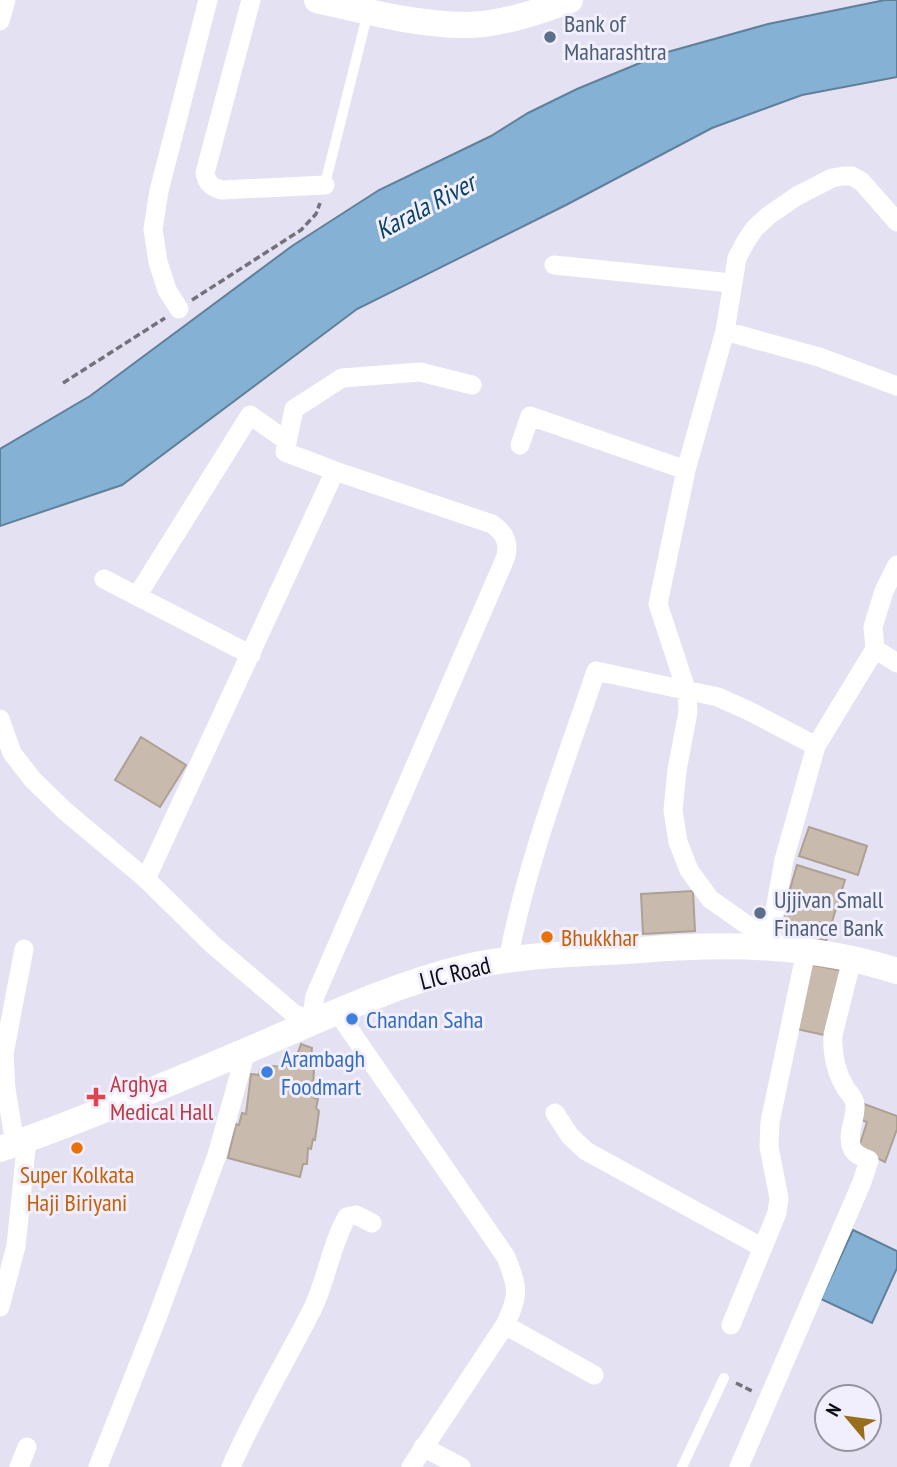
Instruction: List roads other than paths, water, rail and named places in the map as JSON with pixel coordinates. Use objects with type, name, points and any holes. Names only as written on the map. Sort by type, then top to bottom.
[{"type":"main road","points":[[317,0],[466,18],[540,0]]},
{"type":"main road","points":[[363,5],[465,25],[514,17],[570,0]]},
{"type":"main road","name":"LIC Road","points":[[14,1144],[246,1051],[336,1010],[463,968],[509,960],[773,940],[806,951],[873,960],[897,971]]},
{"type":"street","points":[[0,21],[6,0]]},
{"type":"street","points":[[179,309],[167,290],[158,262],[153,229],[159,191],[208,0]]},
{"type":"street","points":[[251,0],[205,173],[207,180],[222,190],[324,188]]},
{"type":"street","points":[[897,222],[862,182],[852,176],[832,178],[797,196],[755,228],[737,258],[725,331],[686,470],[658,604],[687,692],[688,712],[677,769],[673,810],[678,842],[689,870],[710,899],[773,940],[784,860],[816,746],[875,649],[873,627],[884,591],[897,565]]},
{"type":"street","points":[[554,265],[731,284]]},
{"type":"street","points":[[725,331],[820,357],[897,386]]},
{"type":"street","points":[[0,719],[12,753],[33,780],[65,811],[146,879],[212,944],[293,1013],[311,1022],[315,996],[507,552],[503,534],[492,524],[285,452],[294,409],[342,379],[420,372],[472,385]]},
{"type":"street","points":[[136,596],[250,415],[287,441]]},
{"type":"street","points":[[520,445],[530,416],[686,470]]},
{"type":"street","points":[[146,879],[335,471]]},
{"type":"street","points":[[104,579],[251,655]]},
{"type":"street","points":[[875,649],[897,663]]},
{"type":"street","points":[[509,960],[514,928],[540,837],[596,671],[718,697],[816,746]]},
{"type":"street","points":[[0,1307],[16,1247],[14,1144],[4,1054],[24,949]]},
{"type":"street","points":[[730,1325],[777,1213],[779,1198],[770,1154],[770,1122],[806,951]]},
{"type":"street","points":[[739,1467],[862,1182],[869,1160],[857,1155],[852,1147],[850,1131],[856,1106],[834,1062],[832,1035],[873,960]]},
{"type":"street","points":[[336,1010],[506,1257],[516,1284],[516,1303],[505,1325],[411,1467]]},
{"type":"street","points":[[98,1467],[217,1155],[246,1051]]},
{"type":"street","points":[[555,1112],[570,1136],[586,1151],[763,1248]]},
{"type":"street","points":[[231,1467],[267,1392],[313,1307],[336,1239],[347,1217],[356,1215],[372,1223]]},
{"type":"street","points":[[505,1325],[594,1376]]},
{"type":"street","points":[[19,1467],[27,1447]]},
{"type":"street","points":[[423,1447],[461,1467]]},
{"type":"lane","points":[[324,188],[363,5]]},
{"type":"lane","points":[[682,1467],[724,1378]]},
{"type":"water","name":"Karala River","points":[[885,0],[897,0],[897,77],[802,95],[712,128],[566,205],[357,309],[122,485],[0,526],[0,449],[90,396],[292,246],[379,190],[491,136],[528,113],[577,89],[664,53],[768,24]]},
{"type":"water","points":[[853,1230],[897,1251],[897,1268],[872,1323],[821,1299]]},
{"type":"place","name":"Bank of Maharashtra","points":[[550,37]]},
{"type":"place","name":"Ujjivan Small Finance Bank","points":[[760,913]]},
{"type":"place","name":"Bhukkhar","points":[[547,937]]},
{"type":"place","name":"Chandan Saha","points":[[352,1019]]},
{"type":"place","name":"Arambagh Foodmart","points":[[267,1072]]},
{"type":"place","name":"Arghya Medical Hall","points":[[96,1097]]},
{"type":"place","name":"Super Kolkata Haji Biriyani","points":[[77,1148]]}]
